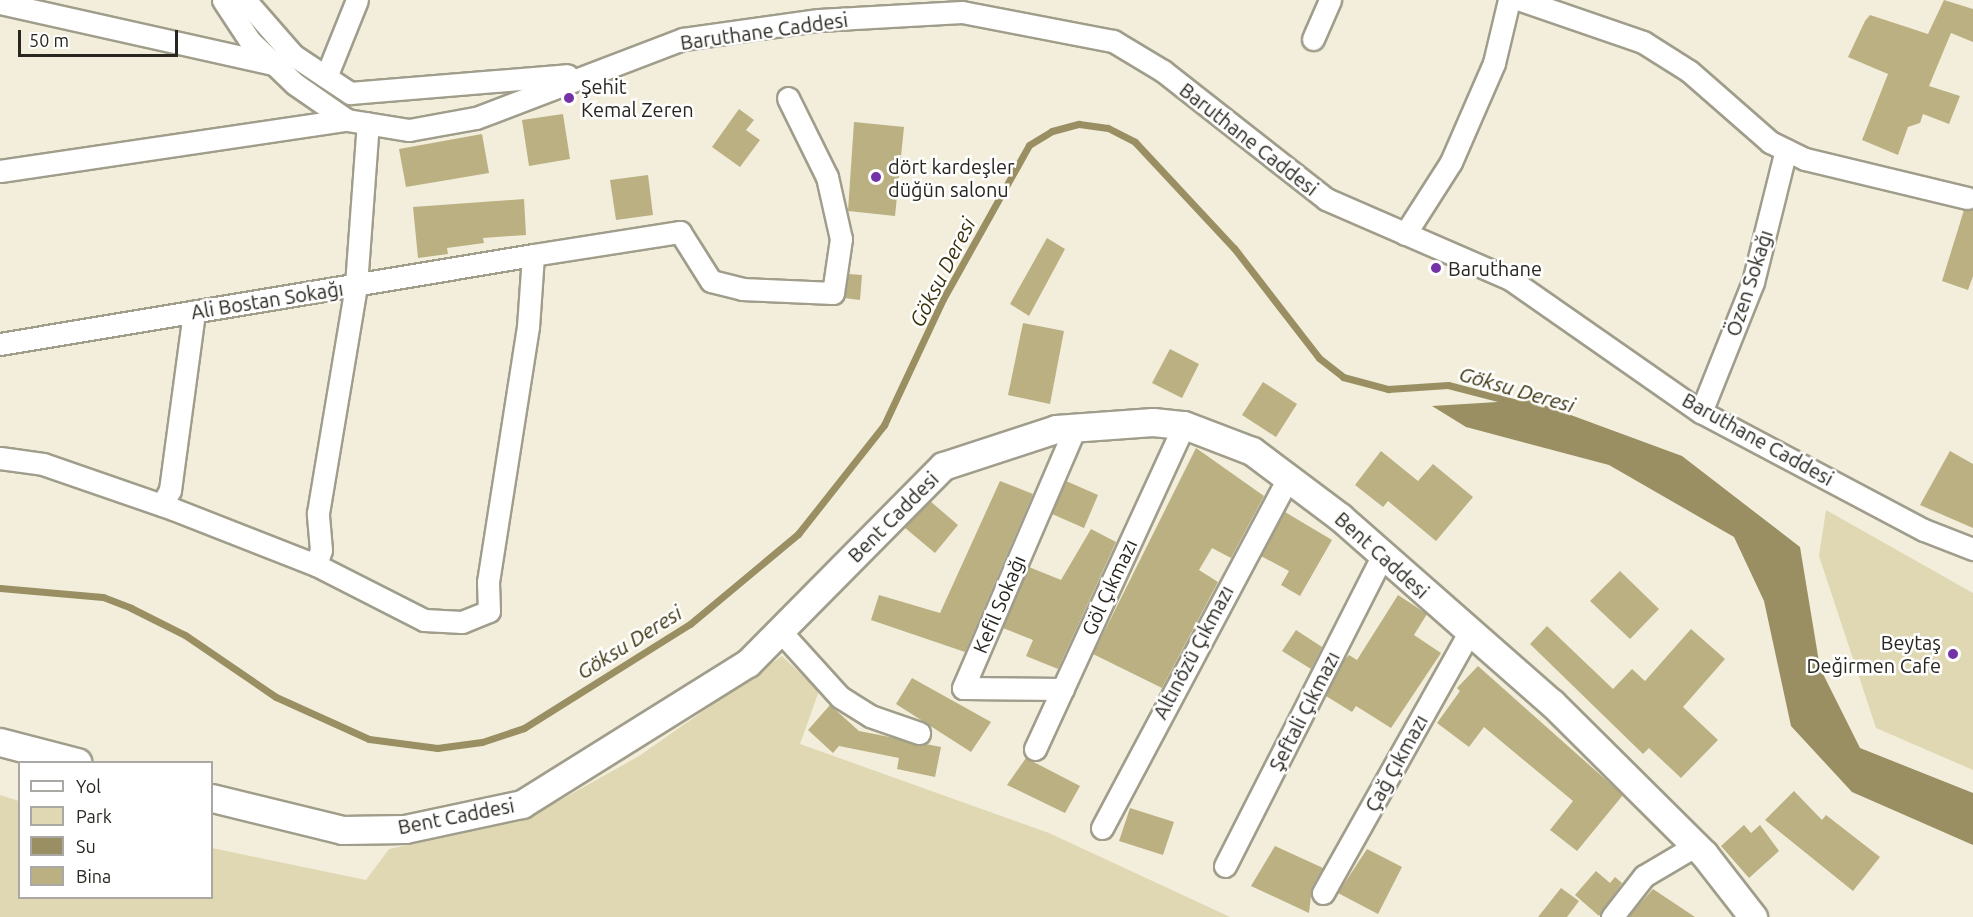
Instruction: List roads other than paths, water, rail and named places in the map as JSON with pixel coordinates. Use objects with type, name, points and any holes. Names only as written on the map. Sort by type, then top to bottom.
[{"type":"street","points":[[223,0],[250,41],[274,64],[357,122]]},
{"type":"street","points":[[245,0],[293,55],[350,93],[385,93],[600,71]]},
{"type":"street","points":[[326,77],[357,0]]},
{"type":"street","points":[[1312,39],[1330,0]]},
{"type":"street","points":[[1405,234],[1455,153],[1494,63],[1509,0]]},
{"type":"street","points":[[1521,0],[1643,42],[1689,70],[1741,118],[1786,150],[1805,159],[1971,195]]},
{"type":"street","points":[[0,3],[274,64]]},
{"type":"street","name":"Baruthane Caddesi","points":[[600,71],[683,39],[819,20],[962,12],[1059,27],[1113,41],[1153,65],[1326,199],[1510,279],[1701,412],[1924,530],[1973,549]]},
{"type":"street","points":[[0,171],[357,122],[409,130],[476,118],[600,71]]},
{"type":"street","name":"Ali Bostan Sokağı","points":[[0,344],[680,231],[711,281],[742,289],[833,292],[841,239],[827,177],[788,98]]},
{"type":"street","points":[[316,565],[321,550],[318,513],[356,285],[357,122]]},
{"type":"street","name":"Özen Sokağı","points":[[1701,412],[1753,282],[1786,150]]},
{"type":"street","points":[[0,458],[43,464],[162,505],[316,565],[424,620],[462,622],[489,611],[488,582],[528,327],[533,255]]},
{"type":"street","points":[[162,505],[170,490],[194,312]]},
{"type":"street","name":"Bent Caddesi","points":[[213,798],[342,830],[405,829],[522,804],[748,663],[782,633],[891,513],[943,466],[1075,428],[1184,425],[1252,451],[1288,478],[1552,703],[1695,846],[1753,917]]},
{"type":"street","name":"Göl Çıkmazı","points":[[1035,749],[1184,425]]},
{"type":"street","name":"Kefil Sokağı","points":[[1063,689],[963,688],[1075,428]]},
{"type":"street","name":"Altınözü Çıkmazı","points":[[1102,828],[1288,478]]},
{"type":"street","name":"Şeftali Çıkmazı","points":[[1225,866],[1382,557]]},
{"type":"street","points":[[782,633],[840,697],[870,716],[919,733]]},
{"type":"street","name":"Çağ Çıkmazı","points":[[1323,893],[1469,633]]},
{"type":"street","points":[[0,742],[73,761]]},
{"type":"street","points":[[1612,917],[1644,876],[1695,846]]},
{"type":"water","points":[[1530,400],[1682,456],[1800,547],[1820,668],[1860,748],[1973,793],[1973,845],[1852,792],[1791,726],[1764,601],[1734,537],[1609,465],[1466,427],[1432,406]]},
{"type":"waterway","name":"Göksu Deresi","points":[[0,588],[103,597],[131,608],[185,635],[276,697],[369,739],[437,748],[482,742],[524,728],[690,624],[798,534],[884,425],[943,299],[1029,145],[1052,131],[1079,124],[1108,128],[1135,142],[1234,248],[1319,358],[1343,377],[1388,389],[1448,385],[1517,403]]},
{"type":"place","name":"Şehit Kemal Zeren","points":[[569,98]]},
{"type":"place","name":"dört kardeşler düğün salonu","points":[[876,177]]},
{"type":"place","name":"Baruthane","points":[[1436,268]]},
{"type":"place","name":"Beytaş Değirmen Cafe","points":[[1953,654]]}]
